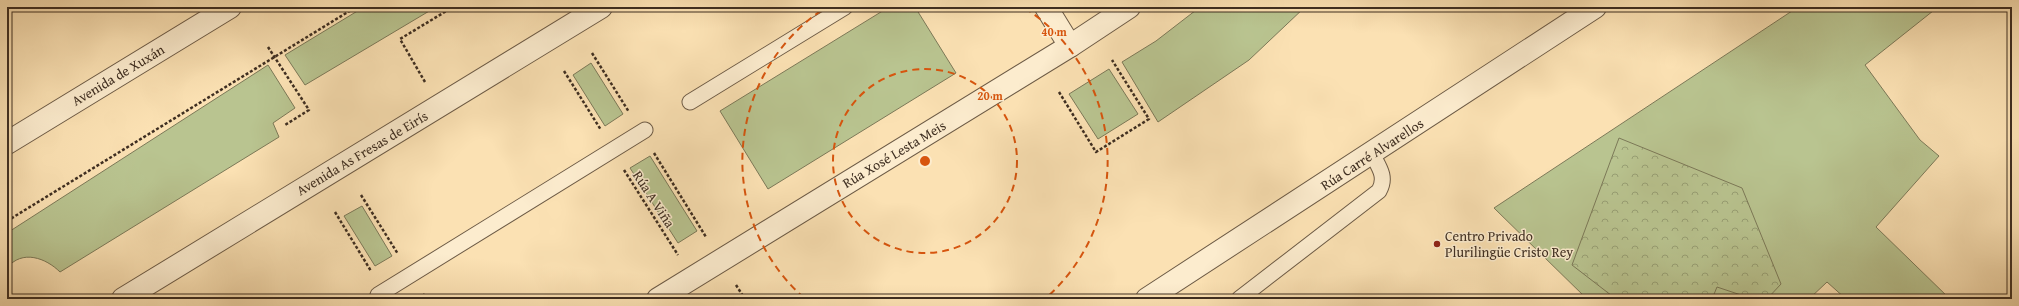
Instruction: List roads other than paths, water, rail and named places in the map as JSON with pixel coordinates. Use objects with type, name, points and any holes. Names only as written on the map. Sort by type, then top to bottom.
[{"type":"street","name":"Avenida de Xuxán","points":[[7,143],[230,7]]},
{"type":"street","name":"Avenida As Fresas de Eirís","points":[[123,299],[601,7]]},
{"type":"street","points":[[1046,7],[1070,46]]},
{"type":"street","name":"Rúa Xosé Lesta Meis","points":[[658,299],[1070,46],[1129,7]]},
{"type":"street","name":"Rúa Carré Alvarellos","points":[[1147,299],[1372,154],[1595,7]]},
{"type":"lane","points":[[690,102],[845,7]]},
{"type":"lane","points":[[378,295],[645,130]]},
{"type":"lane","points":[[1239,299],[1369,201],[1379,191],[1383,183],[1382,174],[1372,154]]},
{"type":"place","name":"Centro Privado Plurilingüe Cristo Rey","points":[[1437,244]]}]
